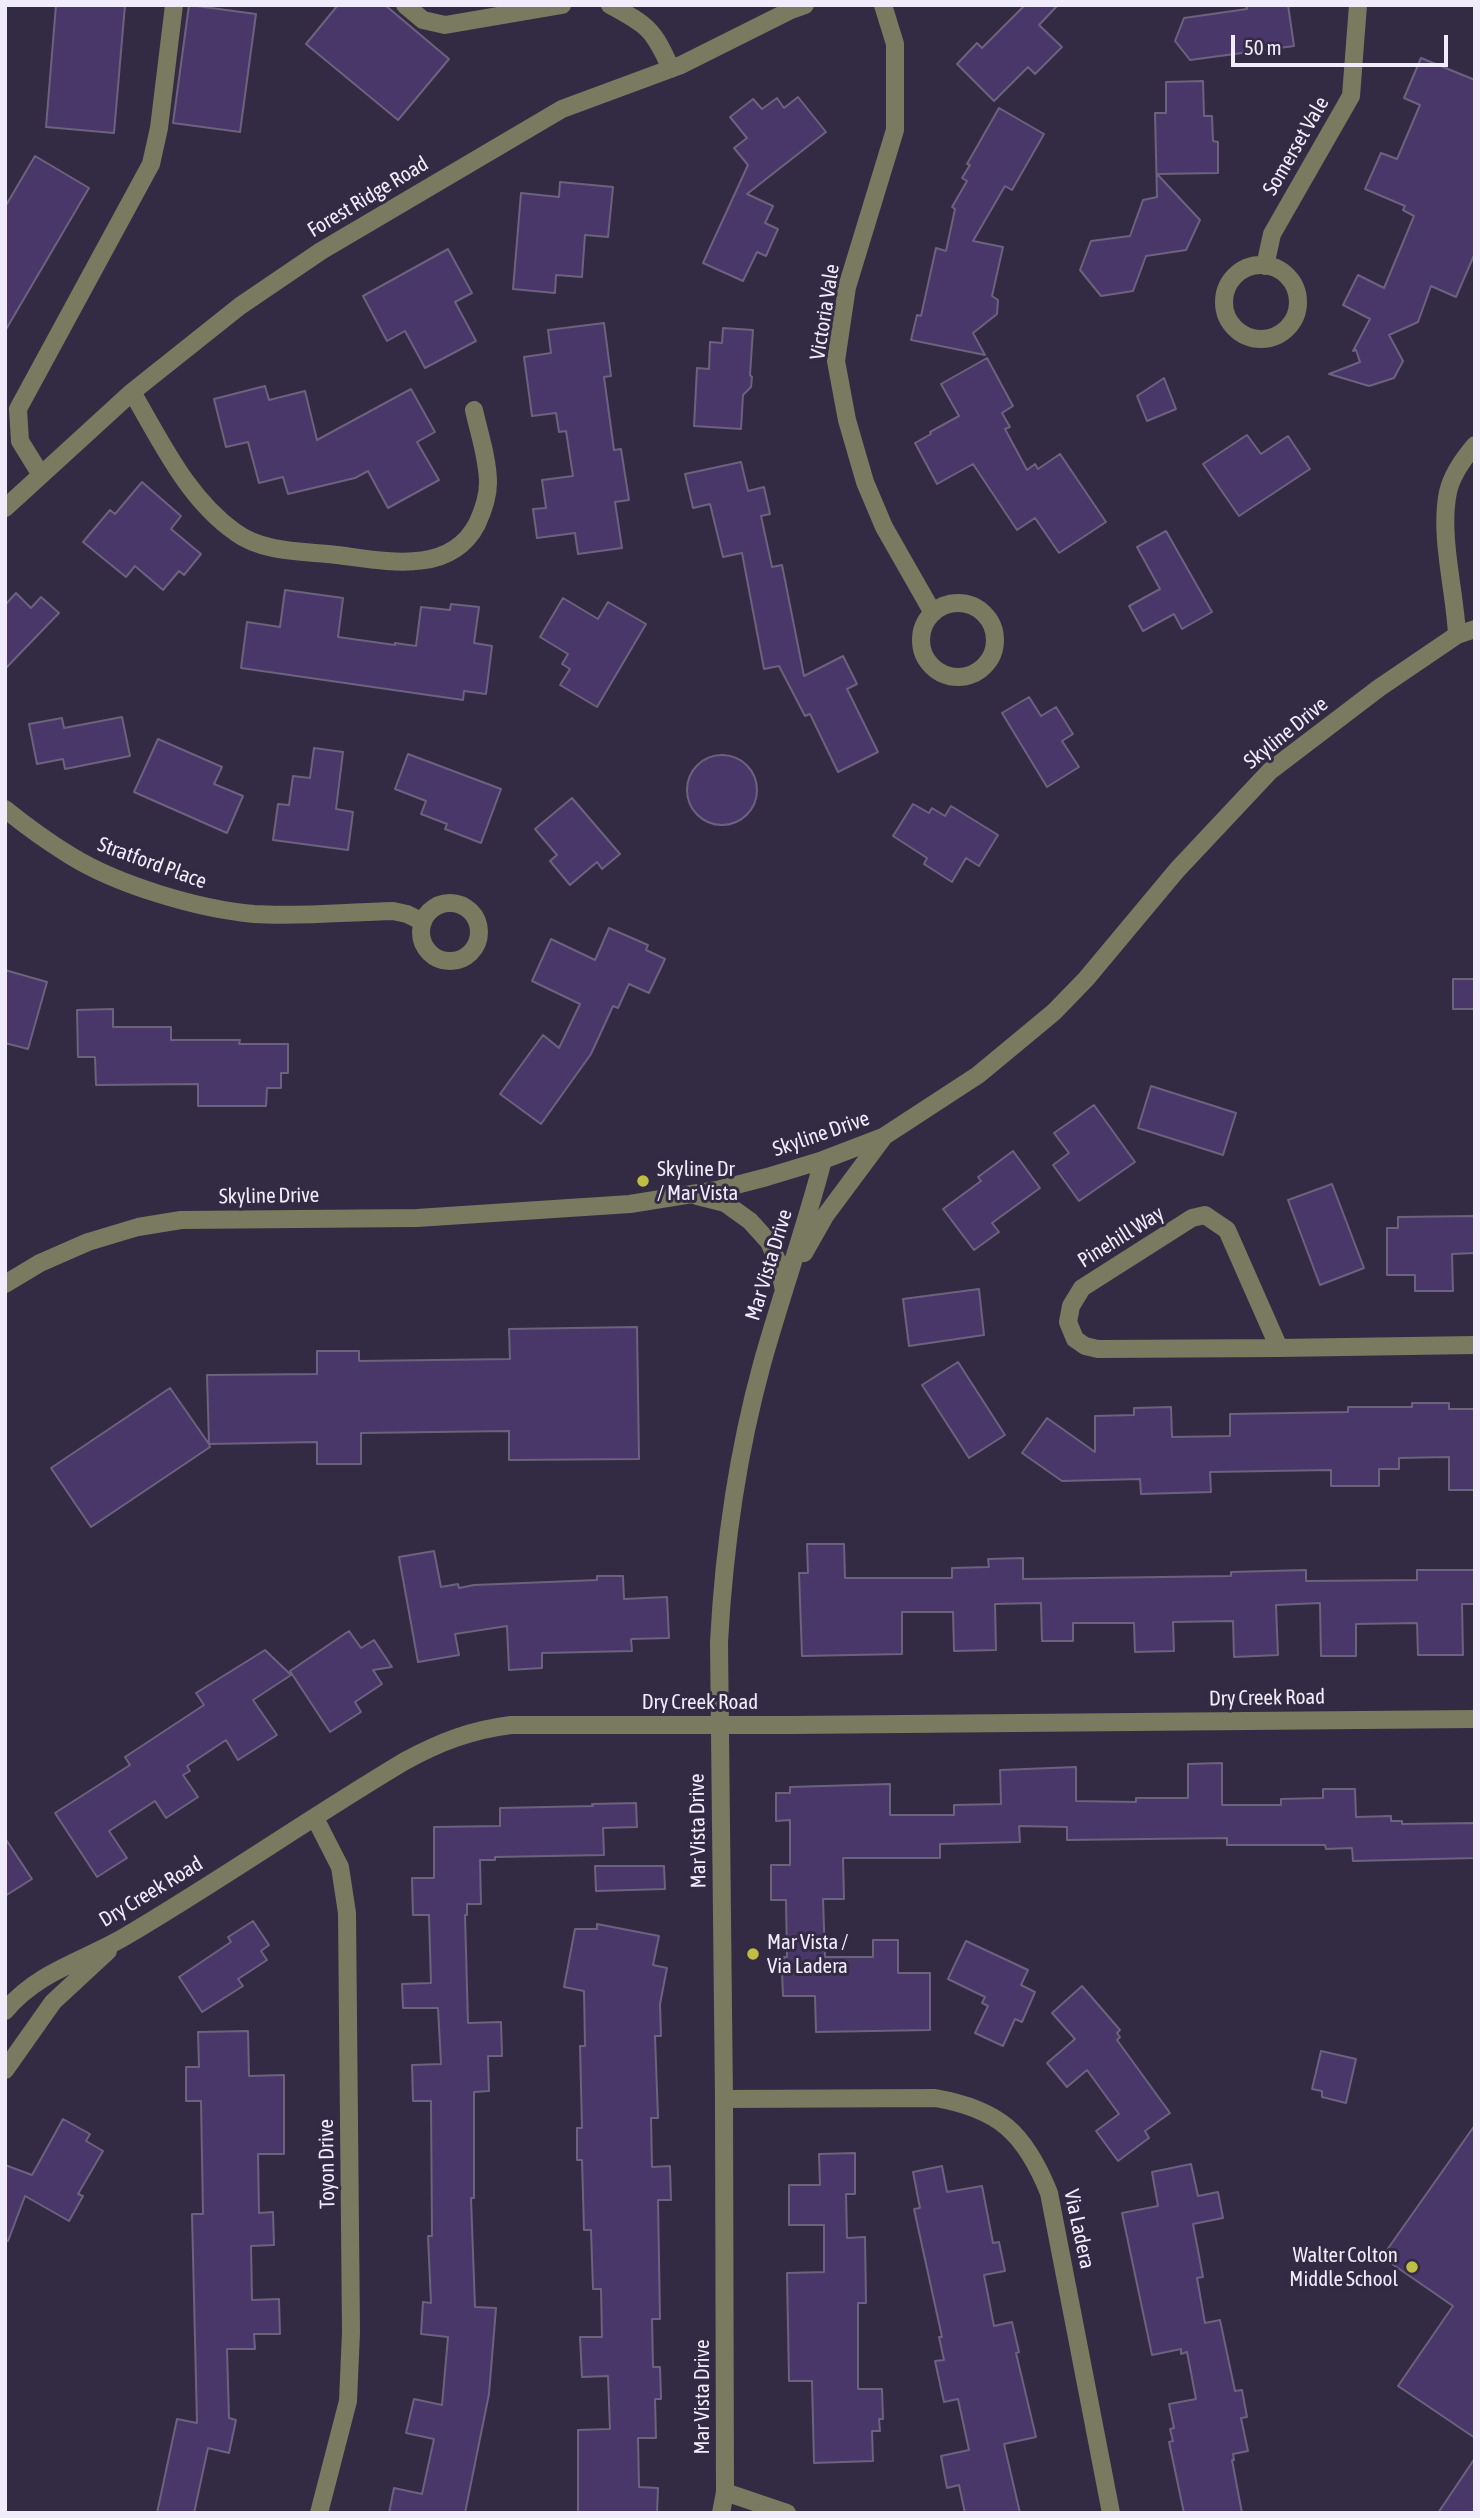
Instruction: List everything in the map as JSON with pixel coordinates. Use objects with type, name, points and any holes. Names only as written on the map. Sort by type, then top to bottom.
[{"type":"street","points":[[41,475],[20,441],[18,409],[151,164],[159,128],[174,5]]},
{"type":"street","points":[[405,5],[423,20],[445,25],[562,5]]},
{"type":"street","points":[[610,5],[638,20],[658,39],[671,69]]},
{"type":"street","name":"Forest Ridge Road","points":[[5,508],[132,392],[240,306],[321,251],[562,109],[671,69],[805,5]]},
{"type":"street","name":"Victoria Vale","points":[[883,5],[895,44],[895,130],[848,287],[836,361],[847,420],[864,482],[884,527],[933,612]]},
{"type":"street","name":"Somerset Vale","points":[[1265,266],[1272,234],[1351,96],[1358,5]]},
{"type":"street","points":[[1265,266],[1280,270],[1291,281],[1298,295],[1297,311],[1291,324],[1280,334],[1266,339],[1251,338],[1238,331],[1230,322],[1224,297],[1228,285],[1236,275],[1250,267],[1265,266]]},
{"type":"street","points":[[132,392],[199,500],[237,534],[258,544],[278,549],[391,562],[426,561],[441,557],[464,541],[473,530],[484,507],[488,481],[474,410]]},
{"type":"street","points":[[1457,635],[1456,603],[1445,514],[1448,490],[1461,461],[1475,445]]},
{"type":"street","points":[[962,603],[977,608],[988,618],[994,633],[994,649],[988,662],[963,677],[948,676],[935,669],[922,648],[921,635],[933,612],[947,605],[962,603]]},
{"type":"street","name":"Skyline Drive","points":[[5,1284],[40,1263],[88,1242],[138,1227],[181,1220],[416,1217],[630,1204],[717,1191],[823,1160],[883,1137],[978,1075],[1054,1012],[1087,979],[1177,870],[1270,771],[1379,688],[1457,635],[1475,629]]},
{"type":"street","name":"Stratford Place","points":[[5,809],[72,857],[126,882],[171,898],[218,909],[256,914],[393,911],[423,922]]},
{"type":"street","points":[[784,1294],[825,1216],[883,1137]]},
{"type":"street","name":"Mar Vista Drive","points":[[721,2513],[725,2492],[719,1725],[722,1583],[745,1440],[762,1365],[823,1160]]},
{"type":"street","points":[[690,1195],[725,1203],[750,1221],[769,1242],[779,1265],[784,1294]]},
{"type":"street","name":"Pinehill Way","points":[[1279,1348],[1227,1230],[1205,1215],[1192,1218],[1083,1288],[1071,1306],[1068,1322],[1074,1339],[1085,1346],[1098,1349],[1279,1348],[1475,1345]]},
{"type":"street","name":"Dry Creek Road","points":[[5,2011],[35,1983],[55,1970],[124,1938],[433,1745],[483,1728],[511,1725],[1475,1719]]},
{"type":"street","name":"Toyon Drive","points":[[314,1818],[340,1867],[347,1913],[352,2332],[348,2401],[319,2513]]},
{"type":"street","points":[[5,2070],[53,2002],[124,1938]]},
{"type":"street","name":"Via Ladera","points":[[724,2099],[935,2098],[965,2104],[990,2114],[1027,2148],[1049,2193],[1111,2513]]},
{"type":"street","points":[[725,2492],[787,2513]]},
{"type":"building","points":[[56,5],[125,5],[114,133],[46,127]]},
{"type":"building","points":[[189,5],[256,14],[240,132],[173,123]]},
{"type":"building","points":[[338,5],[385,5],[449,59],[398,120],[306,44]]},
{"type":"building","points":[[1025,5],[1058,5],[1039,25],[1062,47],[1035,74],[1028,67],[994,101],[957,64],[977,43],[982,48]]},
{"type":"building","points":[[1246,5],[1288,5],[1294,46],[1190,60],[1175,41],[1184,18],[1247,9]]},
{"type":"building","points":[[1421,58],[1475,80],[1475,253],[1456,297],[1431,286],[1418,322],[1389,335],[1403,361],[1394,378],[1369,386],[1329,374],[1360,362],[1356,350],[1353,351],[1370,319],[1343,305],[1358,275],[1384,288],[1414,216],[1403,210],[1405,206],[1365,189],[1381,153],[1397,159],[1420,105],[1404,98]]},
{"type":"building","points":[[1203,81],[1204,116],[1212,116],[1213,141],[1218,142],[1218,173],[1157,174],[1200,220],[1186,250],[1146,256],[1133,291],[1101,296],[1080,270],[1091,241],[1130,236],[1143,200],[1157,197],[1155,113],[1166,113],[1166,82]]},
{"type":"building","points":[[798,97],[826,132],[747,194],[773,206],[765,223],[778,229],[766,256],[757,252],[743,281],[703,263],[748,165],[734,148],[747,138],[730,117],[753,99],[762,109],[777,98],[784,108]]},
{"type":"building","points":[[999,108],[1044,134],[1012,190],[1005,186],[973,241],[1003,247],[992,296],[998,300],[997,314],[973,333],[985,355],[911,340],[917,315],[921,316],[936,248],[946,251],[955,209],[952,207],[967,181],[962,178],[970,165],[967,164]]},
{"type":"building","points":[[35,156],[89,188],[5,331],[5,207]]},
{"type":"building","points":[[560,182],[613,187],[608,237],[585,235],[582,277],[556,275],[555,293],[513,289],[521,193],[559,197]]},
{"type":"building","points":[[448,249],[472,293],[455,302],[476,341],[425,368],[405,331],[387,341],[363,296]]},
{"type":"building","points":[[604,323],[611,376],[604,377],[614,450],[621,449],[629,500],[615,502],[622,548],[578,554],[575,533],[537,538],[533,509],[546,508],[542,480],[573,476],[566,431],[559,432],[556,413],[532,416],[524,357],[551,353],[548,330]]},
{"type":"building","points":[[723,328],[753,330],[751,387],[743,395],[741,429],[694,426],[697,368],[709,369],[710,342],[722,343]]},
{"type":"building","points":[[987,358],[1013,406],[1002,413],[1010,427],[1005,429],[1027,470],[1035,464],[1038,469],[1060,454],[1106,522],[1059,553],[1035,518],[1017,530],[973,464],[937,484],[915,443],[959,416],[941,384]]},
{"type":"building","points":[[1164,378],[1176,409],[1147,421],[1137,396]]},
{"type":"building","points":[[265,386],[269,400],[305,391],[317,440],[411,389],[435,432],[417,442],[439,480],[388,508],[368,471],[355,478],[288,494],[283,477],[259,483],[248,442],[226,447],[214,399]]},
{"type":"building","points":[[1247,435],[1261,454],[1288,436],[1310,469],[1239,516],[1203,464]]},
{"type":"building","points":[[741,462],[748,491],[764,487],[770,514],[761,516],[772,567],[782,565],[804,676],[843,656],[857,684],[847,689],[878,752],[838,772],[810,714],[805,716],[779,666],[764,669],[742,553],[723,557],[710,504],[693,508],[685,474]]},
{"type":"building","points":[[142,482],[181,516],[171,529],[201,554],[184,575],[179,571],[163,590],[135,566],[126,577],[83,542],[110,510],[115,514]]},
{"type":"building","points":[[1166,531],[1212,612],[1182,629],[1174,614],[1143,631],[1129,606],[1160,589],[1137,547]]},
{"type":"building","points":[[285,590],[343,598],[338,637],[395,645],[416,646],[421,607],[450,610],[451,604],[479,607],[474,643],[492,646],[486,694],[464,691],[463,700],[241,668],[247,622],[280,627]]},
{"type":"building","points":[[16,593],[31,608],[41,597],[59,613],[5,669],[5,605]]},
{"type":"building","points":[[563,598],[598,619],[608,602],[646,624],[597,707],[560,685],[570,669],[562,664],[568,654],[540,637]]},
{"type":"building","points":[[1029,697],[1041,716],[1056,707],[1073,734],[1062,741],[1079,767],[1047,787],[1002,713]]},
{"type":"building","points":[[122,717],[130,756],[65,769],[63,759],[37,764],[29,724],[62,718],[64,728]]},
{"type":"building","points":[[158,739],[222,767],[214,784],[243,796],[227,833],[134,792]]},
{"type":"building","points":[[314,748],[343,752],[336,809],[353,812],[348,850],[273,840],[278,804],[289,805],[293,776],[310,778]]},
{"type":"building","points":[[408,754],[501,789],[481,843],[445,829],[447,824],[421,814],[426,801],[395,789]]},
{"type":"building","points":[[722,755],[747,765],[757,790],[747,815],[722,825],[697,815],[687,790],[697,765]]},
{"type":"building","points":[[572,798],[620,854],[602,869],[597,862],[570,885],[550,861],[557,855],[535,829]]},
{"type":"building","points":[[913,804],[929,813],[932,808],[945,816],[951,806],[998,835],[979,866],[966,858],[952,882],[924,864],[927,858],[893,836]]},
{"type":"building","points":[[609,928],[648,945],[646,950],[665,959],[649,993],[629,984],[618,1008],[613,1006],[591,1054],[541,1124],[500,1094],[543,1035],[559,1048],[580,1004],[532,981],[551,939],[595,960]]},
{"type":"building","points":[[5,970],[47,982],[28,1049],[5,1043]]},
{"type":"building","points":[[1453,979],[1475,979],[1475,1009],[1453,1009]]},
{"type":"building","points":[[113,1009],[113,1027],[171,1027],[171,1040],[240,1040],[239,1044],[288,1044],[288,1073],[281,1073],[281,1088],[267,1088],[266,1106],[198,1106],[198,1084],[96,1085],[95,1057],[78,1057],[77,1010]]},
{"type":"building","points":[[1151,1086],[1236,1113],[1223,1155],[1138,1128]]},
{"type":"building","points":[[1094,1105],[1135,1162],[1079,1201],[1053,1165],[1069,1153],[1054,1133]]},
{"type":"building","points":[[1013,1151],[1040,1188],[992,1223],[999,1232],[974,1250],[943,1209],[981,1181],[978,1177]]},
{"type":"building","points":[[1332,1184],[1364,1268],[1320,1285],[1288,1200]]},
{"type":"building","points":[[1475,1216],[1475,1253],[1452,1254],[1453,1291],[1415,1291],[1415,1275],[1387,1275],[1387,1228],[1398,1228],[1398,1217]]},
{"type":"building","points":[[979,1289],[984,1335],[909,1346],[903,1299]]},
{"type":"building","points":[[637,1327],[639,1459],[509,1460],[509,1431],[361,1433],[361,1464],[317,1464],[317,1442],[209,1444],[207,1375],[317,1374],[317,1351],[359,1351],[359,1361],[510,1359],[509,1329]]},
{"type":"building","points":[[958,1362],[1005,1435],[969,1458],[922,1385]]},
{"type":"building","points":[[170,1388],[210,1447],[91,1527],[51,1468]]},
{"type":"building","points":[[1412,1403],[1449,1403],[1449,1409],[1475,1409],[1475,1490],[1449,1490],[1449,1457],[1399,1458],[1399,1469],[1379,1469],[1379,1486],[1331,1486],[1331,1470],[1210,1472],[1211,1492],[1141,1494],[1140,1479],[1062,1481],[1022,1453],[1047,1418],[1095,1452],[1095,1416],[1134,1415],[1134,1408],[1171,1407],[1172,1437],[1230,1436],[1230,1414],[1348,1412],[1348,1407],[1412,1407]]},
{"type":"building","points":[[807,1544],[844,1544],[845,1578],[952,1578],[952,1568],[989,1567],[988,1559],[1023,1558],[1023,1579],[1231,1576],[1231,1572],[1306,1570],[1306,1581],[1417,1580],[1417,1570],[1475,1570],[1475,1604],[1462,1604],[1463,1655],[1418,1655],[1417,1623],[1356,1624],[1356,1656],[1321,1656],[1320,1603],[1276,1605],[1278,1655],[1234,1657],[1233,1621],[1173,1622],[1174,1651],[1135,1652],[1134,1623],[1073,1623],[1073,1641],[1042,1641],[1041,1603],[995,1604],[996,1650],[954,1651],[953,1612],[902,1612],[902,1654],[802,1656],[799,1573],[808,1573]]},
{"type":"building","points":[[434,1551],[441,1587],[458,1584],[459,1588],[474,1585],[597,1580],[597,1576],[623,1576],[624,1599],[667,1597],[669,1638],[631,1639],[632,1651],[542,1653],[542,1668],[509,1670],[507,1626],[455,1634],[459,1655],[418,1662],[399,1557]]},
{"type":"building","points":[[349,1631],[361,1648],[374,1640],[392,1667],[373,1670],[382,1684],[355,1702],[361,1712],[330,1732],[290,1671]]},
{"type":"building","points":[[265,1650],[291,1675],[253,1700],[277,1735],[238,1760],[226,1740],[187,1766],[190,1771],[183,1775],[198,1797],[166,1818],[155,1801],[109,1831],[127,1858],[97,1877],[55,1813],[130,1765],[125,1757],[204,1705],[196,1693]]},
{"type":"building","points":[[1222,1763],[1222,1805],[1281,1805],[1281,1799],[1323,1798],[1323,1789],[1355,1789],[1356,1817],[1391,1816],[1391,1821],[1402,1821],[1402,1824],[1475,1823],[1475,1858],[1353,1861],[1352,1848],[1326,1849],[1325,1845],[1227,1845],[1227,1838],[1067,1840],[1067,1827],[1019,1826],[1020,1842],[940,1844],[940,1858],[843,1858],[844,1899],[823,1899],[825,1957],[873,1957],[873,1940],[898,1940],[898,1973],[930,1973],[930,2030],[816,2032],[815,1996],[783,1996],[782,1973],[785,1973],[784,1957],[787,1957],[786,1900],[771,1900],[771,1865],[790,1865],[790,1820],[776,1821],[776,1793],[790,1793],[790,1787],[890,1784],[890,1815],[954,1815],[954,1805],[1001,1804],[1000,1770],[1076,1767],[1076,1801],[1136,1802],[1136,1798],[1188,1798],[1188,1764]]},
{"type":"building","points":[[636,1803],[637,1827],[603,1828],[604,1855],[495,1857],[495,1860],[480,1860],[481,1904],[467,1904],[465,1915],[468,2023],[501,2022],[502,2056],[488,2056],[489,2091],[474,2092],[474,2198],[471,2198],[475,2307],[496,2308],[489,2394],[465,2513],[389,2513],[394,2488],[422,2494],[434,2439],[406,2433],[414,2399],[442,2405],[448,2337],[421,2334],[423,2302],[431,2303],[428,2236],[432,2236],[431,2101],[413,2101],[412,2065],[441,2064],[438,2008],[403,2008],[402,1984],[431,1983],[429,1915],[413,1915],[412,1878],[434,1878],[434,1827],[500,1826],[500,1808]]},
{"type":"building","points":[[5,1838],[32,1879],[5,1896]]},
{"type":"building","points":[[595,1866],[664,1866],[665,1889],[596,1891]]},
{"type":"building","points":[[253,1921],[269,1945],[261,1951],[267,1960],[238,1979],[243,1986],[202,2012],[179,1977],[231,1942],[228,1937]]},
{"type":"building","points":[[597,1924],[659,1936],[653,1965],[667,1968],[660,2004],[661,2036],[655,2036],[658,2118],[651,2118],[652,2167],[670,2166],[671,2200],[658,2200],[660,2319],[652,2319],[653,2367],[660,2367],[661,2399],[655,2399],[656,2438],[638,2438],[639,2487],[658,2488],[657,2513],[578,2513],[578,2430],[610,2429],[608,2376],[582,2377],[580,2337],[602,2337],[601,2289],[593,2289],[591,2230],[584,2230],[582,2160],[577,2160],[577,2128],[582,2128],[580,2046],[585,2046],[584,1991],[564,1987],[575,1929],[597,1929]]},
{"type":"building","points":[[966,1941],[1028,1970],[1021,1985],[1035,1992],[1022,2022],[1015,2019],[1003,2046],[975,2033],[988,2006],[982,2003],[985,1997],[948,1979]]},
{"type":"building","points":[[1082,1986],[1120,2030],[1117,2040],[1170,2113],[1145,2131],[1149,2138],[1118,2161],[1096,2131],[1119,2114],[1087,2070],[1067,2087],[1047,2063],[1075,2039],[1052,2013]]},
{"type":"building","points":[[248,2031],[249,2076],[284,2075],[284,2154],[258,2154],[259,2213],[273,2212],[274,2245],[251,2246],[252,2300],[279,2299],[280,2334],[254,2334],[255,2349],[227,2349],[229,2418],[236,2420],[229,2453],[208,2448],[194,2513],[157,2513],[177,2419],[197,2423],[192,2214],[203,2214],[201,2101],[186,2101],[186,2067],[199,2067],[198,2032]]},
{"type":"building","points":[[1321,2051],[1356,2059],[1346,2103],[1322,2097],[1322,2091],[1312,2089]]},
{"type":"building","points":[[63,2119],[90,2134],[86,2141],[103,2151],[78,2194],[83,2196],[69,2221],[25,2196],[8,2241],[5,2241],[5,2165],[32,2175]]},
{"type":"building","points":[[1475,2125],[1475,2438],[1398,2386],[1453,2306],[1382,2257]]},
{"type":"building","points":[[855,2153],[855,2194],[846,2194],[847,2238],[865,2237],[866,2303],[858,2303],[858,2389],[882,2389],[883,2419],[879,2419],[880,2431],[872,2431],[873,2461],[814,2463],[812,2381],[789,2381],[787,2273],[824,2272],[824,2225],[789,2225],[789,2185],[820,2185],[819,2154]]},
{"type":"building","points":[[1191,2164],[1198,2196],[1218,2192],[1223,2218],[1193,2224],[1203,2277],[1197,2278],[1205,2323],[1220,2320],[1235,2391],[1242,2390],[1247,2417],[1241,2418],[1248,2451],[1233,2454],[1232,2460],[1242,2513],[1184,2513],[1169,2442],[1173,2441],[1170,2429],[1174,2428],[1169,2404],[1196,2399],[1187,2352],[1181,2354],[1181,2349],[1152,2355],[1122,2213],[1158,2206],[1152,2172]]},
{"type":"building","points":[[942,2166],[947,2192],[982,2186],[993,2243],[999,2242],[1005,2271],[984,2275],[994,2326],[1012,2322],[1019,2352],[1016,2353],[1036,2437],[1004,2444],[1020,2513],[965,2513],[959,2485],[947,2488],[941,2456],[969,2450],[958,2399],[944,2402],[935,2361],[944,2360],[939,2337],[942,2337],[914,2209],[920,2208],[913,2172]]},
{"type":"building","points":[[1475,2458],[1475,2513],[1438,2513]]},
{"type":"place","name":"Skyline Dr / Mar Vista","points":[[643,1181]]},
{"type":"place","name":"Mar Vista / Via Ladera","points":[[753,1954]]},
{"type":"place","name":"Walter Colton Middle School","points":[[1412,2267]]}]
